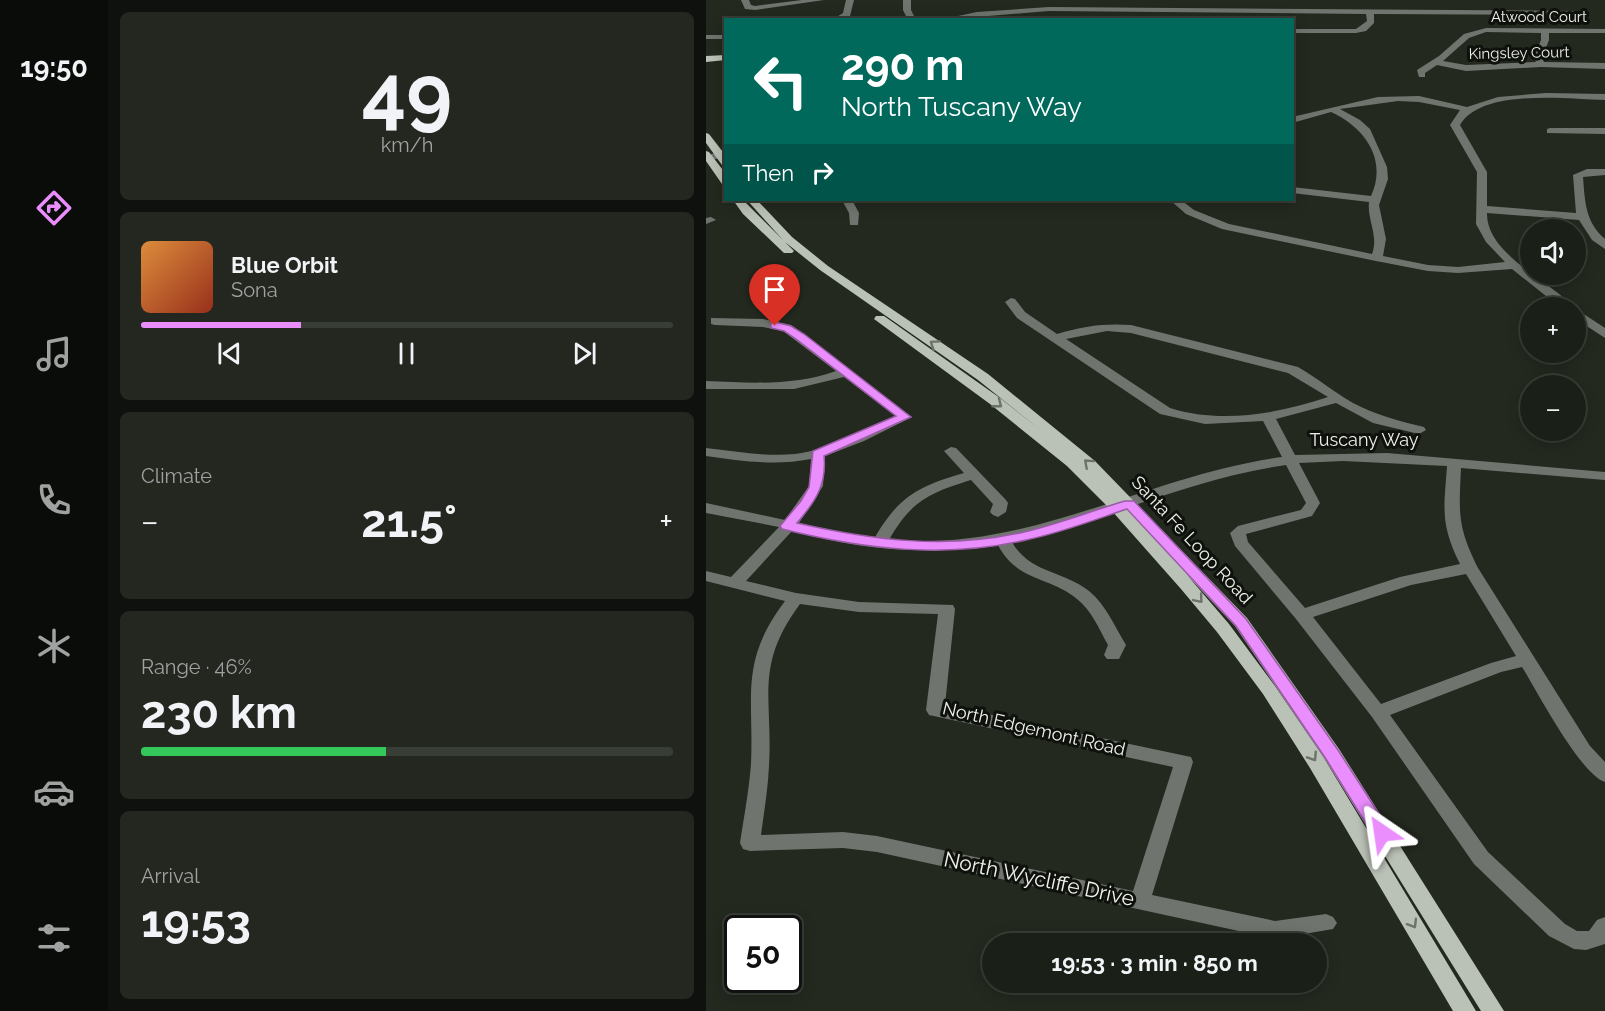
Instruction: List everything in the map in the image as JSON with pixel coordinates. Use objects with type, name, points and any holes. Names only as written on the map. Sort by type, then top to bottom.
[{"type":"main road","points":[[706,57],[724,55]]},
{"type":"main road","points":[[706,136],[724,158]]},
{"type":"main road","points":[[707,157],[724,179]]},
{"type":"main road","name":"Santa Fe Loop Road","points":[[739,201],[771,236],[796,258],[995,401],[1072,463],[1123,506],[1241,622],[1332,754],[1493,1011]]},
{"type":"main road","name":"Santa Fe Loop Road","points":[[753,201],[788,239],[824,268],[983,377],[1090,464],[1223,627],[1269,690],[1317,763],[1465,1011]]},
{"type":"street","points":[[745,0],[748,7],[756,8],[820,0]]},
{"type":"street","points":[[840,18],[847,14],[850,0]]},
{"type":"street","points":[[898,17],[899,0]]},
{"type":"street","points":[[907,0],[907,10],[911,18]]},
{"type":"street","points":[[959,18],[1030,9],[1157,15],[1572,13]]},
{"type":"street","points":[[981,18],[1038,12],[1157,15],[1572,13]]},
{"type":"street","points":[[1572,13],[1586,31]]},
{"type":"street","points":[[1294,31],[1328,27],[1363,28],[1371,21],[1370,14]]},
{"type":"street","name":"Atwood Court","points":[[1422,75],[1420,72],[1471,32],[1486,30],[1604,31]]},
{"type":"street","points":[[1541,64],[1538,58],[1545,40],[1545,31]]},
{"type":"street","points":[[706,37],[724,37]]},
{"type":"street","name":"Kingsley Court","points":[[1435,62],[1465,68],[1541,64],[1604,66]]},
{"type":"street","points":[[1555,297],[1514,265],[1490,240],[1482,224],[1480,209],[1482,172],[1455,125],[1457,117],[1465,109],[1484,102],[1506,98],[1604,97]]},
{"type":"street","points":[[1294,119],[1353,102],[1392,98],[1434,101],[1465,109]]},
{"type":"street","points":[[1332,109],[1358,120],[1370,133],[1383,176],[1374,199],[1376,220],[1382,239],[1376,258]]},
{"type":"street","points":[[1550,131],[1604,131]]},
{"type":"street","points":[[707,157],[724,158]]},
{"type":"street","points":[[1604,172],[1587,171],[1578,175],[1581,217],[1591,233],[1604,246]]},
{"type":"street","points":[[1294,190],[1374,199]]},
{"type":"street","points":[[848,201],[854,213],[854,223]]},
{"type":"street","points":[[1176,201],[1190,212],[1226,227],[1376,258],[1442,269],[1474,270],[1514,265]]},
{"type":"street","points":[[1480,209],[1581,217]]},
{"type":"street","points":[[1011,302],[1021,315],[1165,411],[1176,416],[1205,419],[1268,417],[1295,412],[1336,399]]},
{"type":"street","points":[[1586,320],[1604,334]]},
{"type":"street","points":[[1590,323],[1604,320]]},
{"type":"street","points":[[706,452],[781,459],[818,454],[905,417],[787,328],[763,323],[715,321]]},
{"type":"street","points":[[1056,338],[1082,330],[1107,327],[1131,329],[1293,370],[1314,381],[1336,399],[1378,420],[1418,430]]},
{"type":"street","points":[[706,386],[783,388],[827,380],[846,372]]},
{"type":"street","points":[[1268,417],[1313,503],[1312,509],[1307,513],[1243,529],[1238,533],[1240,543],[1302,615],[1378,712],[1482,858],[1557,930],[1574,940],[1586,941],[1597,937],[1604,926]]},
{"type":"street","points":[[951,451],[1001,503],[998,512]]},
{"type":"street","points":[[735,583],[807,503],[816,487],[819,471],[818,454]]},
{"type":"street","name":"Tuscany Way","points":[[706,508],[854,541],[900,546],[960,545],[1025,536],[1123,506],[1199,479],[1257,465],[1290,461],[1321,458],[1400,457],[1541,473],[1604,476]]},
{"type":"street","points":[[1454,462],[1451,518],[1457,542],[1470,568],[1583,751],[1604,776]]},
{"type":"street","points":[[879,544],[902,508],[914,499],[958,479],[975,475]]},
{"type":"street","points":[[1003,539],[1009,554],[1022,566],[1079,592],[1092,604],[1117,645],[1113,654]]},
{"type":"street","points":[[1302,615],[1408,579],[1441,571],[1470,568]]},
{"type":"street","name":"North Edgemont Road","points":[[706,576],[796,598],[859,607],[947,609],[935,710],[1184,762],[1140,901]]},
{"type":"street","name":"North Wycliffe Drive","points":[[796,598],[778,622],[764,652],[759,678],[760,766],[750,843],[843,840],[877,844],[1275,930],[1326,923]]},
{"type":"street","points":[[1378,712],[1497,666],[1526,660]]},
{"type":"route","points":[[775,326],[787,328],[800,336],[905,417],[847,444],[818,454],[819,471],[816,487],[807,503],[787,526],[854,541],[879,544],[960,545],[1025,536],[1130,504],[1241,622],[1332,754],[1382,833]]}]
